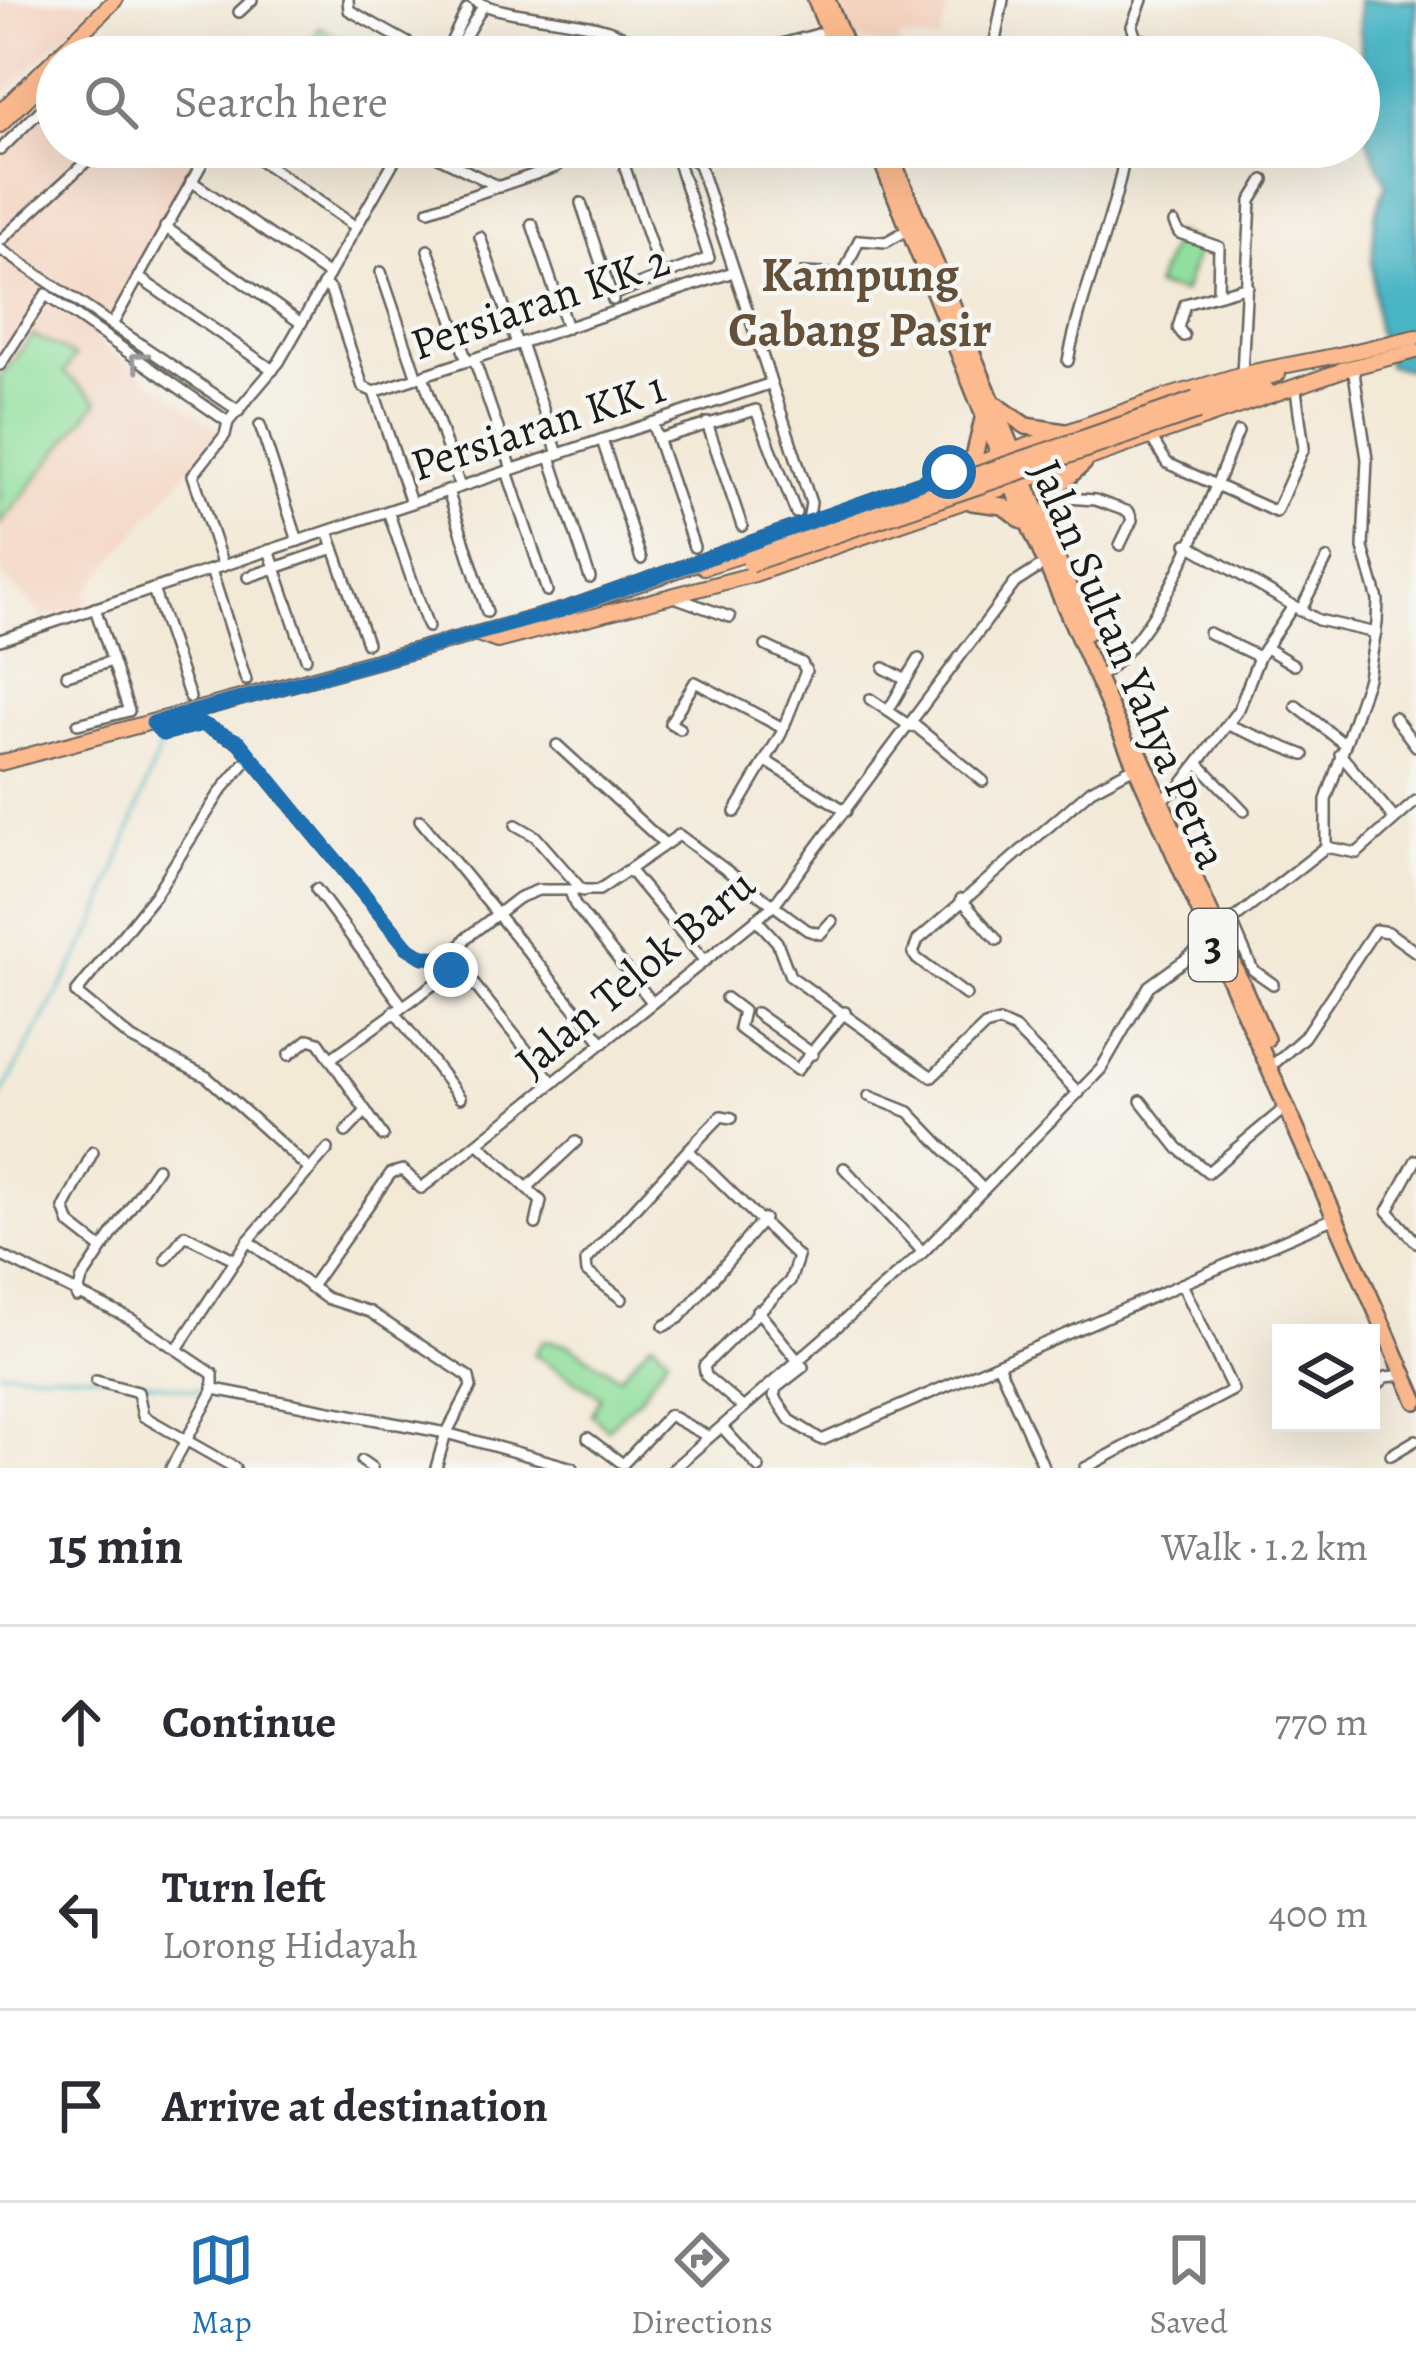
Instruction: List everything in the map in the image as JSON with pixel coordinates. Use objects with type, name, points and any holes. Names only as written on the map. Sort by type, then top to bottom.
[{"type":"highway","points":[[816,0],[831,36]]},
{"type":"highway","points":[[827,0],[842,36]]},
{"type":"highway","name":"Jalan Sultan Yahya Petra","points":[[884,168],[987,405]]},
{"type":"highway","name":"Jalan Sultan Yahya Petra","points":[[895,168],[1019,486],[1220,931],[1410,1377],[1416,1401]]},
{"type":"highway","points":[[949,472],[979,448],[987,405],[1026,426],[1058,434]]},
{"type":"highway","points":[[972,502],[1014,512],[1039,531],[1052,497],[1084,463]]},
{"type":"highway","name":"Jalan Sultan Yahya Petra","points":[[1039,531],[1046,562],[1135,767],[1162,811]]},
{"type":"highway","name":"Jalan Sultan Yahya Petra","points":[[1220,931],[1285,1108],[1410,1377]]},
{"type":"main road","points":[[78,36],[115,0]]},
{"type":"main road","points":[[93,36],[128,0]]},
{"type":"main road","points":[[0,112],[36,77]]},
{"type":"main road","points":[[0,125],[36,90]]},
{"type":"main road","points":[[565,617],[1197,405],[1352,361],[1416,337]]},
{"type":"main road","points":[[565,617],[802,517],[829,514],[1242,374],[1416,350]]},
{"type":"main road","points":[[0,763],[481,635],[674,597],[1060,472],[1295,390],[1352,361]]},
{"type":"main road","points":[[1058,434],[1046,463],[1060,472]]},
{"type":"main road","points":[[969,466],[990,481],[990,496]]},
{"type":"street","points":[[239,12],[252,0]]},
{"type":"street","points":[[348,0],[349,10],[395,36]]},
{"type":"street","points":[[456,0],[542,21],[619,31],[624,36]]},
{"type":"street","points":[[996,36],[1004,0]]},
{"type":"street","points":[[1135,36],[1132,26],[1142,0]]},
{"type":"street","points":[[459,36],[475,4]]},
{"type":"street","points":[[814,36],[829,32]]},
{"type":"street","points":[[0,150],[36,115]]},
{"type":"street","points":[[80,168],[0,245],[88,324],[228,422]]},
{"type":"street","points":[[112,325],[199,168]]},
{"type":"street","points":[[271,168],[356,227]]},
{"type":"street","points":[[223,566],[193,477],[228,422],[273,370],[390,168]]},
{"type":"street","points":[[461,168],[499,187]]},
{"type":"street","points":[[429,210],[553,168]]},
{"type":"street","points":[[625,168],[672,292]]},
{"type":"street","points":[[612,295],[709,258],[681,168]]},
{"type":"street","points":[[700,168],[811,503],[829,514]]},
{"type":"street","points":[[1068,361],[1081,296],[1117,205],[1123,168]]},
{"type":"street","points":[[1242,374],[1251,201],[1264,179]]},
{"type":"street","points":[[191,181],[326,279],[411,503]]},
{"type":"street","points":[[689,193],[706,188]]},
{"type":"street","points":[[581,202],[617,311]]},
{"type":"street","points":[[1174,223],[1179,233],[1219,247],[1218,294]]},
{"type":"street","points":[[532,224],[567,328]]},
{"type":"street","points":[[165,227],[301,323]]},
{"type":"street","points":[[804,273],[843,274],[856,242],[886,242],[909,229]]},
{"type":"street","points":[[481,237],[519,344],[590,578]]},
{"type":"street","points":[[428,250],[510,470],[547,591]]},
{"type":"street","points":[[381,272],[460,487]]},
{"type":"street","name":"Persiaran KK 2","points":[[371,392],[733,272]]},
{"type":"street","points":[[138,277],[273,370]]},
{"type":"street","points":[[1184,336],[1178,328],[1183,305],[1248,286]]},
{"type":"street","points":[[51,291],[95,314],[239,411]]},
{"type":"street","points":[[0,365],[51,291]]},
{"type":"street","points":[[88,324],[95,314]]},
{"type":"street","points":[[1326,847],[1326,800],[1368,678],[1378,599],[1363,548],[1367,459],[1352,361]]},
{"type":"street","name":"Persiaran KK 1","points":[[0,640],[769,384]]},
{"type":"street","points":[[1152,439],[1167,463],[1276,512],[1304,448],[1295,390]]},
{"type":"street","points":[[658,439],[756,410],[802,517]]},
{"type":"street","points":[[652,423],[694,547]]},
{"type":"street","points":[[707,423],[742,526]]},
{"type":"street","points":[[260,425],[298,541]]},
{"type":"street","points":[[1104,673],[1135,646],[1238,432]]},
{"type":"street","points":[[602,440],[640,559]]},
{"type":"street","points":[[448,491],[487,611]]},
{"type":"street","points":[[1052,497],[1095,500],[1129,512],[1132,520],[1120,545]]},
{"type":"street","points":[[802,517],[811,503]]},
{"type":"street","points":[[388,511],[428,627]]},
{"type":"street","points":[[328,531],[367,643]]},
{"type":"street","points":[[1187,544],[1255,579],[1296,609],[1333,626],[1376,633]]},
{"type":"street","points":[[248,577],[334,548]]},
{"type":"street","points":[[269,550],[306,658]]},
{"type":"street","points":[[1162,811],[1228,725],[1246,697],[1263,652],[1328,559]]},
{"type":"street","name":"Jalan Telok Baru","points":[[310,1288],[391,1173],[403,1170],[422,1187],[481,1145],[773,906],[1015,584],[1046,562]]},
{"type":"street","points":[[211,570],[246,680]]},
{"type":"street","points":[[153,589],[190,698]]},
{"type":"street","points":[[674,597],[730,617]]},
{"type":"street","points":[[78,724],[129,711],[95,608]]},
{"type":"street","points":[[1209,633],[1294,665]]},
{"type":"street","points":[[735,812],[783,728],[806,667],[766,646]]},
{"type":"street","points":[[888,711],[919,659]]},
{"type":"street","points":[[67,675],[112,662]]},
{"type":"street","points":[[884,668],[906,680]]},
{"type":"street","points":[[680,730],[670,723],[695,682],[783,728]]},
{"type":"street","points":[[870,699],[982,782]]},
{"type":"street","points":[[1296,706],[1342,749],[1394,818]]},
{"type":"street","points":[[1394,717],[1416,746]]},
{"type":"street","points":[[153,723],[163,734],[202,724],[239,742],[248,759],[407,947],[423,957],[455,963],[553,1083]]},
{"type":"street","points":[[1228,725],[1304,755]]},
{"type":"street","points":[[557,745],[664,844]]},
{"type":"street","points":[[248,759],[221,790],[155,896],[76,993],[132,1040],[207,1077],[310,1169]]},
{"type":"street","points":[[766,761],[846,811]]},
{"type":"street","points":[[1199,764],[1244,811]]},
{"type":"street","points":[[966,995],[913,953],[918,940],[1090,790],[1135,767]]},
{"type":"street","points":[[1326,847],[1358,854],[1416,801]]},
{"type":"street","points":[[420,820],[602,1043]]},
{"type":"street","points":[[516,826],[535,836],[576,891],[575,905],[652,1002]]},
{"type":"street","points":[[330,1059],[455,963],[466,938],[528,893],[599,890],[632,872],[664,844],[686,836],[814,933],[825,931],[832,921]]},
{"type":"street","points":[[674,1468],[923,1252],[1101,1069],[1149,986],[1326,847]]},
{"type":"street","points":[[632,872],[704,960]]},
{"type":"street","points":[[316,889],[460,1097]]},
{"type":"street","points":[[961,899],[997,940]]},
{"type":"street","points":[[756,920],[777,942],[790,976],[935,1077],[985,1026],[1007,1025],[1079,1093]]},
{"type":"street","points":[[1276,1062],[1304,1037],[1376,930],[1388,932],[1416,952]]},
{"type":"street","points":[[1220,931],[1253,970],[1273,984]]},
{"type":"street","points":[[726,998],[743,1011],[739,1028],[801,1069],[845,1012]]},
{"type":"street","points":[[756,1013],[813,1054]]},
{"type":"street","points":[[289,1055],[314,1040],[383,1136]]},
{"type":"street","points":[[869,1096],[909,1112],[982,1189]]},
{"type":"street","points":[[1141,1101],[1205,1172],[1285,1108]]},
{"type":"street","points":[[346,1132],[366,1112]]},
{"type":"street","points":[[622,1299],[587,1272],[586,1261],[721,1116],[732,1118]]},
{"type":"street","points":[[529,1186],[576,1142]]},
{"type":"street","points":[[481,1145],[529,1186],[543,1206],[536,1224]]},
{"type":"street","points":[[177,1348],[248,1241],[328,1149]]},
{"type":"street","points":[[688,1150],[794,1250],[798,1265],[790,1281],[704,1366],[706,1376],[741,1406]]},
{"type":"street","points":[[93,1152],[64,1208],[70,1224],[102,1249]]},
{"type":"street","points":[[1416,1160],[1388,1211],[1416,1242]]},
{"type":"street","points":[[77,1297],[102,1249],[157,1168]]},
{"type":"street","points":[[844,1168],[923,1252]]},
{"type":"street","points":[[758,1310],[798,1358],[801,1373],[773,1394],[790,1420],[820,1440],[1334,1218]]},
{"type":"street","points":[[664,1326],[679,1318],[764,1219]]},
{"type":"street","points":[[166,1259],[185,1235],[236,1260]]},
{"type":"street","points":[[248,1241],[310,1288],[370,1312],[469,1377],[471,1387],[446,1433],[436,1468]]},
{"type":"street","points":[[0,1256],[131,1319],[213,1374],[214,1389],[170,1468]]},
{"type":"street","points":[[1085,1468],[1233,1390],[1182,1284]]},
{"type":"street","points":[[998,1364],[1044,1468]]},
{"type":"street","points":[[1380,1383],[1386,1377],[1410,1377]]},
{"type":"street","points":[[96,1381],[138,1393],[143,1416],[235,1468]]},
{"type":"street","points":[[214,1389],[446,1433],[573,1468]]},
{"type":"street","points":[[588,1438],[622,1464],[669,1414],[709,1437]]},
{"type":"street","points":[[722,1427],[759,1468]]},
{"type":"street","points":[[1391,1455],[1416,1440]]},
{"type":"shaded area","points":[[0,0],[100,0],[63,36],[36,36],[36,62],[0,97]]},
{"type":"shaded area","points":[[839,0],[951,0],[941,36],[853,36]]},
{"type":"shaded area","points":[[36,100],[36,168],[193,168],[97,341],[220,431],[86,593],[89,603],[42,619],[38,609],[0,575],[0,135]]},
{"type":"green space","points":[[320,27],[335,36],[315,36]]},
{"type":"green space","points":[[1176,233],[1200,244],[1183,293],[1155,286]]},
{"type":"green space","points":[[33,335],[75,356],[64,373],[98,401],[0,525],[0,377]]},
{"type":"green space","points":[[544,1340],[568,1344],[619,1377],[652,1341],[668,1356],[640,1397],[607,1429],[591,1414],[601,1397],[534,1354]]},
{"type":"water","points":[[1358,0],[1416,0],[1416,371],[1389,366],[1377,331],[1372,265],[1375,217],[1386,183],[1380,168],[1380,36],[1360,36]]},
{"type":"waterway","points":[[0,1097],[96,924],[161,744]]},
{"type":"waterway","points":[[0,1371],[102,1375],[207,1392]]},
{"type":"waterway","points":[[412,1431],[439,1437]]},
{"type":"waterway","points":[[447,1440],[541,1466]]},
{"type":"district","name":"Kampung Cabang Pasir","points":[[860,302]]},
{"type":"route","points":[[451,970],[458,967],[453,958],[423,957],[407,947],[269,778],[248,759],[239,742],[214,734],[202,724],[163,734],[153,723],[562,610],[949,472]]}]
